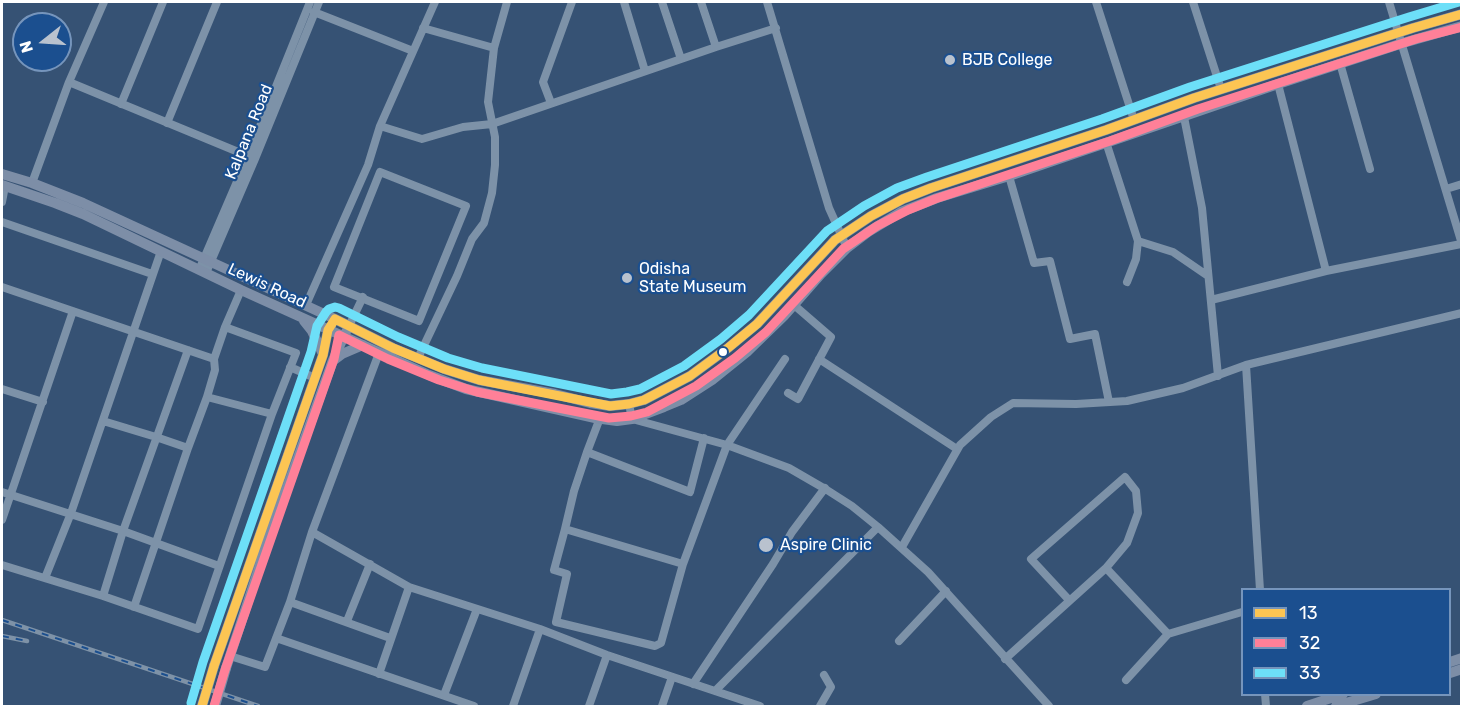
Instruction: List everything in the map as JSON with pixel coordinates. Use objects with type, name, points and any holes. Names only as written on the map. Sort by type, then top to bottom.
[{"type":"main road","name":"Lewis Road","points":[[3,185],[64,207],[429,375],[466,389],[618,421],[632,419],[681,400],[712,380],[748,351],[784,316],[847,248],[901,212],[1341,63],[1461,14]]},
{"type":"main road","name":"Lewis Road","points":[[2,174],[83,203],[418,358],[478,380],[610,406],[644,400],[690,376],[757,324],[840,236],[890,206],[932,188],[1221,89],[1401,38],[1461,26]]},
{"type":"main road","points":[[299,317],[312,331],[323,355]]},
{"type":"main road","points":[[201,706],[323,355],[328,330],[335,319]]},
{"type":"main road","points":[[215,706],[267,544],[333,360],[349,326]]},
{"type":"main road","points":[[333,360],[363,345]]},
{"type":"main road","points":[[1307,706],[1337,696]]},
{"type":"main road","points":[[1336,706],[1369,696]]},
{"type":"street","points":[[32,183],[69,82],[104,2]]},
{"type":"street","points":[[122,104],[163,2]]},
{"type":"street","points":[[167,123],[217,2]]},
{"type":"street","name":"Kalpana Road","points":[[207,260],[310,2]]},
{"type":"street","name":"Kalpana Road","points":[[202,272],[319,2]]},
{"type":"street","points":[[306,305],[368,165],[380,126],[435,2]]},
{"type":"street","points":[[418,358],[472,239],[484,223],[492,193],[495,136],[488,102],[494,48],[507,2]]},
{"type":"street","points":[[551,103],[543,82],[572,2]]},
{"type":"street","points":[[624,2],[645,71]]},
{"type":"street","points":[[662,2],[681,59]]},
{"type":"street","points":[[701,2],[716,47]]},
{"type":"street","points":[[767,2],[829,208],[847,248]]},
{"type":"street","points":[[1096,2],[1134,120]]},
{"type":"street","points":[[1193,2],[1221,89]]},
{"type":"street","points":[[1211,300],[1326,271],[1461,244],[1389,2]]},
{"type":"street","points":[[314,12],[413,51]]},
{"type":"street","points":[[423,28],[494,48]]},
{"type":"street","points":[[380,126],[422,139],[463,127],[492,124],[776,28]]},
{"type":"street","points":[[1341,63],[1370,169]]},
{"type":"street","points":[[69,82],[248,156]]},
{"type":"street","points":[[1278,84],[1326,271]]},
{"type":"street","points":[[1184,117],[1202,208],[1218,376]]},
{"type":"street","points":[[1106,142],[1138,241],[1136,259],[1127,282]]},
{"type":"street","points":[[380,172],[466,206],[419,321],[363,297],[334,287],[380,172]]},
{"type":"street","points":[[1009,176],[1034,263],[1050,261],[1070,339],[1095,334],[1109,402]]},
{"type":"street","points":[[1446,189],[1461,184]]},
{"type":"street","points":[[2,202],[3,185]]},
{"type":"street","points":[[2,222],[152,274]]},
{"type":"street","points":[[1138,241],[1173,252],[1208,276]]},
{"type":"street","points":[[45,578],[104,421],[160,251]]},
{"type":"street","points":[[2,287],[214,359]]},
{"type":"street","points":[[134,607],[207,397],[215,370],[214,359],[241,290]]},
{"type":"street","points":[[349,326],[363,297]]},
{"type":"street","points":[[788,393],[798,399],[831,337],[794,305]]},
{"type":"street","points":[[2,520],[6,493],[43,402],[73,311]]},
{"type":"street","points":[[902,547],[957,449],[991,417],[1013,402],[1127,401],[1183,388],[1246,365],[1461,313]]},
{"type":"street","points":[[2,565],[198,629],[272,414],[296,353],[225,327]]},
{"type":"street","points":[[102,596],[188,350]]},
{"type":"street","points":[[230,656],[265,667],[290,602],[312,532],[379,353]]},
{"type":"street","points":[[600,418],[574,491],[554,570],[567,574],[556,622],[655,646],[660,643],[683,564],[727,445],[786,359]]},
{"type":"street","points":[[819,360],[957,449]]},
{"type":"street","points":[[1246,365],[1260,588]]},
{"type":"street","points":[[290,367],[315,378]]},
{"type":"street","points":[[2,389],[43,402]]},
{"type":"street","points":[[207,397],[272,414]]},
{"type":"street","points":[[629,404],[632,419],[727,445],[789,468],[852,506],[902,547],[928,572],[1049,706]]},
{"type":"street","points":[[104,421],[188,448]]},
{"type":"street","points":[[587,452],[690,492],[704,438]]},
{"type":"street","points":[[1005,659],[1106,568],[1127,543],[1138,513],[1136,491],[1125,477],[1031,559],[1069,600]]},
{"type":"street","points":[[693,684],[792,532],[825,488]]},
{"type":"street","points":[[6,493],[71,513],[219,566]]},
{"type":"street","points":[[715,691],[878,527]]},
{"type":"street","points":[[565,529],[683,564]]},
{"type":"street","points":[[312,532],[409,587],[540,629],[607,655],[747,704],[760,706]]},
{"type":"street","points":[[347,621],[370,564]]},
{"type":"street","points":[[1106,568],[1168,634]]},
{"type":"street","points":[[379,674],[409,587]]},
{"type":"street","points":[[899,641],[946,591]]},
{"type":"street","points":[[290,602],[390,638]]},
{"type":"street","points":[[444,696],[477,609]]},
{"type":"street","points":[[1126,680],[1168,634],[1241,612]]},
{"type":"street","points":[[513,706],[540,629]]},
{"type":"street","points":[[276,638],[474,706]]},
{"type":"street","points":[[589,706],[607,655]]},
{"type":"street","points":[[820,706],[831,687],[824,675]]},
{"type":"street","points":[[662,706],[672,677]]},
{"type":"railway","points":[[2,620],[258,706]]},
{"type":"railway","points":[[2,636],[27,641]]},
{"type":"transit line","name":"33","points":[[191,703],[203,662],[311,352],[317,326],[329,309],[339,308],[448,358],[482,368],[611,394],[640,389],[684,366],[721,339],[749,315],[827,231],[864,206],[897,188],[1190,87],[1459,2]]},
{"type":"transit line","name":"13","points":[[202,706],[323,355],[328,330],[335,319],[393,348],[444,369],[479,380],[610,406],[644,400],[690,376],[728,348],[757,324],[835,240],[871,216],[903,199],[1194,98],[1462,14]]},
{"type":"transit line","name":"32","points":[[214,706],[334,359],[339,335],[388,359],[439,380],[477,392],[609,418],[647,412],[696,386],[735,358],[766,332],[843,249],[877,226],[908,210],[1198,109],[1416,39],[1462,27]]},
{"type":"place","name":"BJB College","points":[[950,60]]},
{"type":"place","name":"Odisha State Museum","points":[[627,278]]},
{"type":"place","name":"Aspire Clinic","points":[[766,545]]}]
